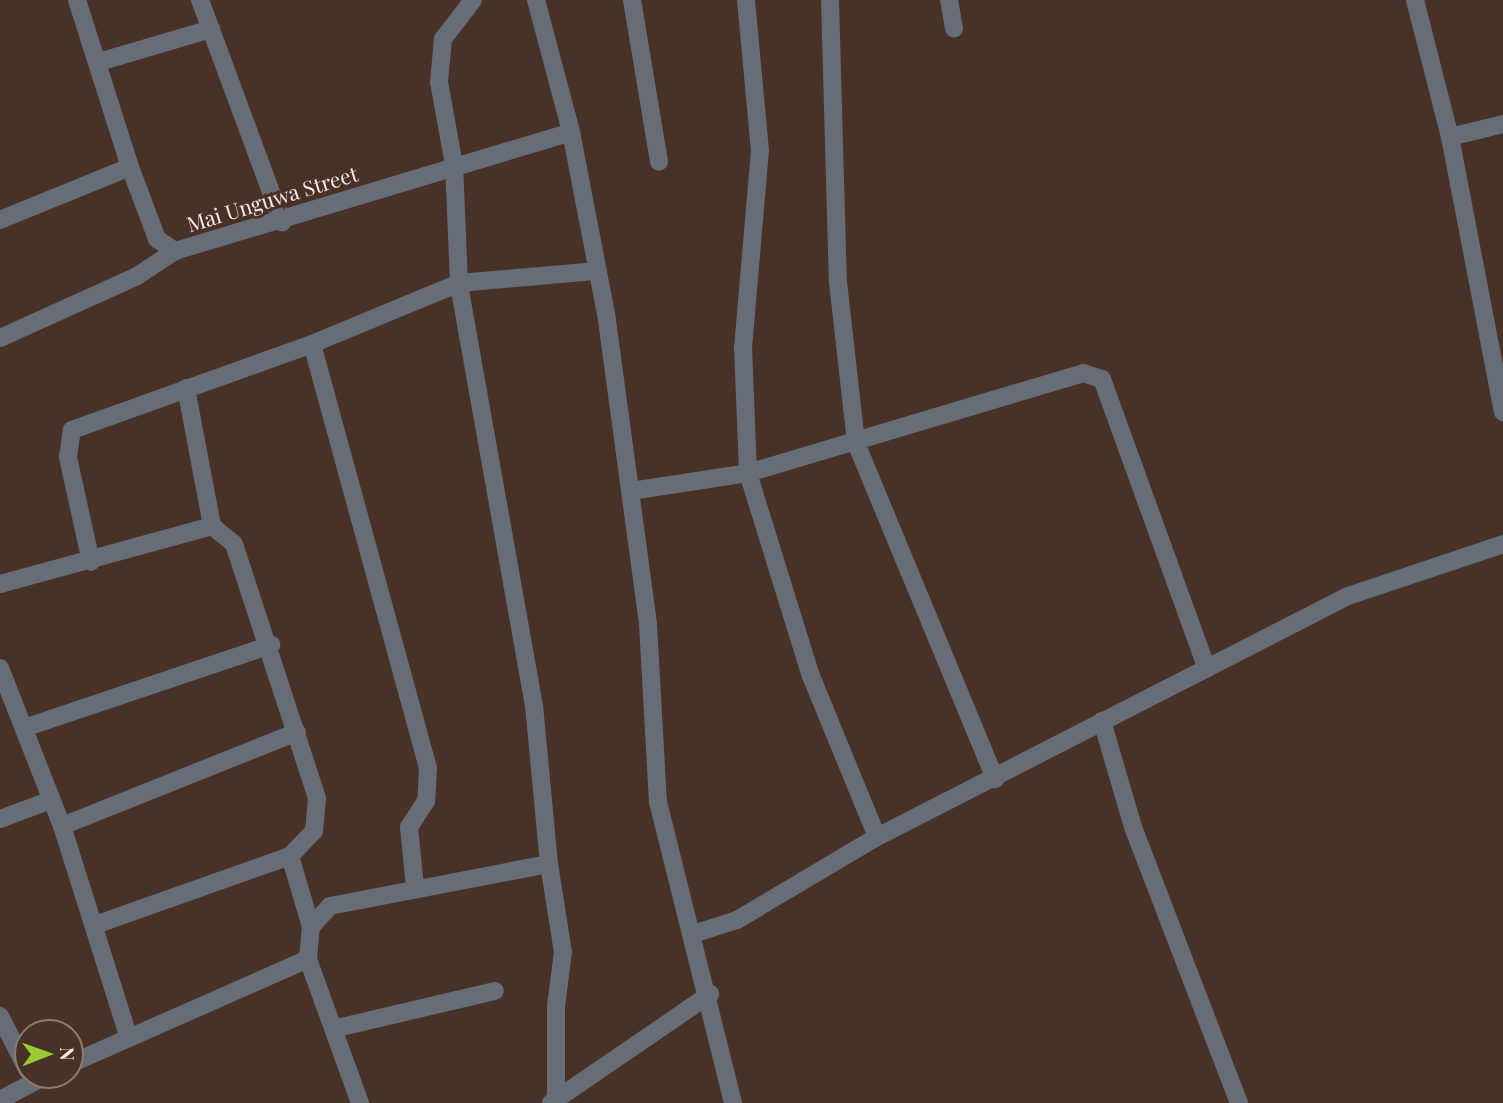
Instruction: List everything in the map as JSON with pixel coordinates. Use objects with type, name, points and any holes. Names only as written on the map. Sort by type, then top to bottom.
[{"type":"street","name":"Mai Unguwa Street","points":[[77,0],[99,62],[130,167],[157,239],[175,251],[282,222],[454,165],[571,132]]},
{"type":"street","points":[[200,0],[282,222]]},
{"type":"street","points":[[473,0],[443,39],[439,82],[454,165],[459,284],[534,706],[549,864],[563,952],[556,1006],[554,1102]]},
{"type":"street","points":[[536,0],[571,132],[597,271],[631,491],[657,709],[658,802],[683,921],[696,933],[733,1103]]},
{"type":"street","points":[[632,0],[659,162]]},
{"type":"street","points":[[746,0],[760,150],[743,347],[748,473],[811,676],[877,837]]},
{"type":"street","points":[[830,0],[838,282],[856,443],[995,779]]},
{"type":"street","points":[[949,0],[954,29]]},
{"type":"street","points":[[1415,0],[1450,137],[1500,385],[1503,412]]},
{"type":"street","points":[[99,62],[211,29]]},
{"type":"street","points":[[1450,137],[1503,124]]},
{"type":"street","points":[[0,220],[130,167]]},
{"type":"street","points":[[0,338],[137,276],[175,251]]},
{"type":"street","points":[[91,562],[68,457],[72,430],[312,345],[459,284],[597,271]]},
{"type":"street","points":[[312,345],[428,768],[426,801],[409,827],[415,887]]},
{"type":"street","points":[[631,491],[748,473],[856,443],[1083,373],[1102,379],[1207,669]]},
{"type":"street","points":[[95,925],[290,856],[314,831],[319,812],[271,645],[234,544],[212,527],[186,388]]},
{"type":"street","points":[[0,584],[91,562],[212,527]]},
{"type":"street","points":[[696,933],[737,920],[877,837],[995,779],[1102,721],[1348,596],[1503,544]]},
{"type":"street","points":[[24,728],[271,645]]},
{"type":"street","points":[[0,668],[62,826],[128,1035]]},
{"type":"street","points":[[1102,721],[1133,827],[1239,1103]]},
{"type":"street","points":[[62,826],[297,732]]},
{"type":"street","points":[[0,819],[51,800]]},
{"type":"street","points":[[290,856],[311,927],[308,959],[337,1028],[360,1103]]},
{"type":"street","points":[[311,927],[330,906],[415,887],[549,864]]},
{"type":"street","points":[[84,1057],[128,1035],[308,959]]},
{"type":"street","points":[[337,1028],[495,991]]},
{"type":"street","points":[[554,1102],[710,994]]},
{"type":"street","points":[[0,1016],[14,1040]]},
{"type":"street","points":[[0,1100],[16,1089]]}]
